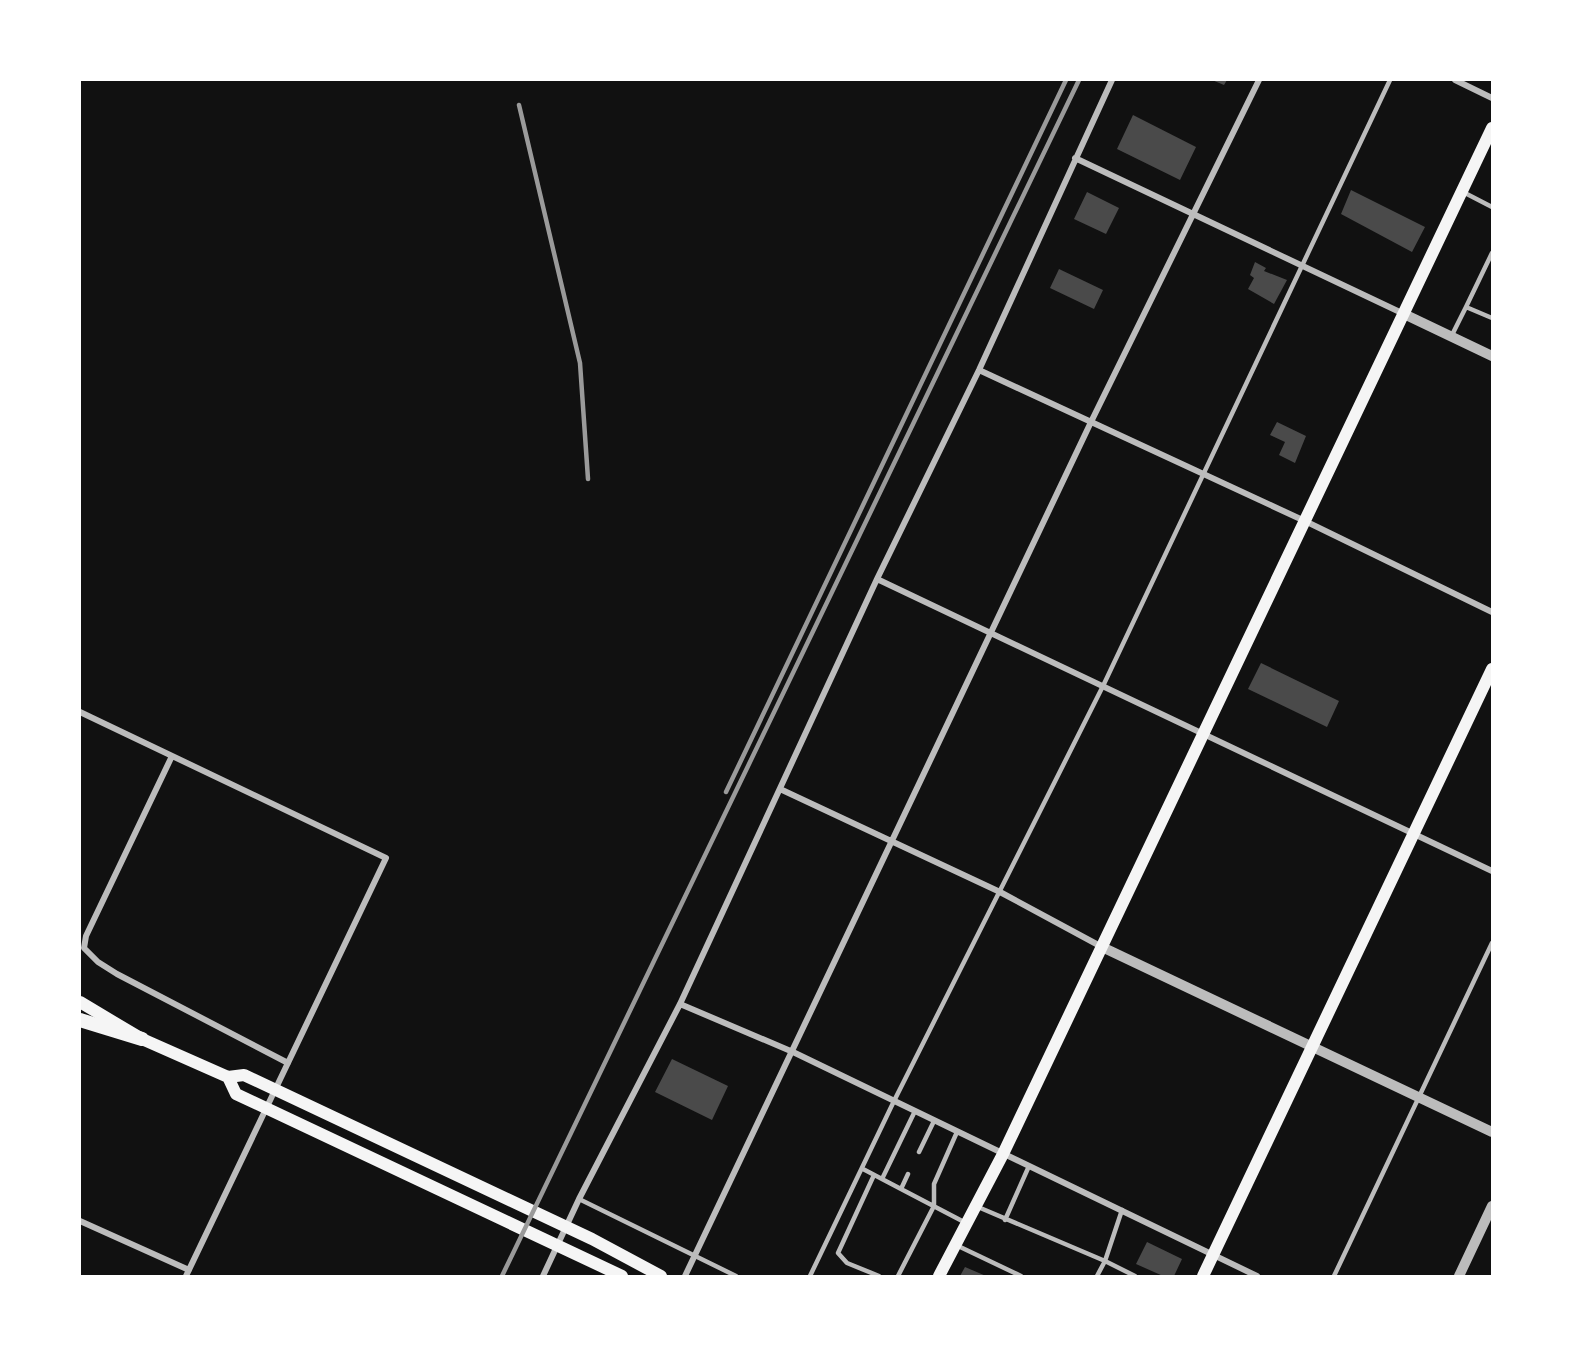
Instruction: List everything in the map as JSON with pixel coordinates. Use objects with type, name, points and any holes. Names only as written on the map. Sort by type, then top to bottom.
[{"type":"main road","points":[[939,1276],[1003,1154],[1492,128]]},
{"type":"main road","points":[[1203,1276],[1492,669]]},
{"type":"main road","points":[[80,1002],[142,1038],[228,1077],[244,1075],[592,1239],[661,1276]]},
{"type":"main road","points":[[80,1020],[142,1038]]},
{"type":"main road","points":[[228,1077],[236,1094],[622,1276]]},
{"type":"street","points":[[543,1276],[579,1199],[680,1004],[877,579],[979,370],[1112,80]]},
{"type":"street","points":[[685,1276],[1091,422],[1259,80]]},
{"type":"street","points":[[1455,80],[1492,98]]},
{"type":"street","points":[[1075,158],[1492,356]]},
{"type":"street","points":[[979,370],[1306,522],[1492,612]]},
{"type":"street","points":[[877,579],[1205,733],[1300,781],[1414,831],[1492,871]]},
{"type":"street","points":[[80,712],[386,858],[187,1273],[80,1221]]},
{"type":"street","points":[[172,756],[86,936],[84,948],[98,962],[117,974],[288,1063]]},
{"type":"street","points":[[780,789],[1000,892],[1102,947],[1492,1132]]},
{"type":"street","points":[[680,1004],[793,1052],[1257,1276]]},
{"type":"street","points":[[1459,1276],[1492,1206]]},
{"type":"lane","points":[[820,1276],[811,1275],[894,1101],[1103,686],[1390,80]]},
{"type":"lane","points":[[1462,191],[1492,207]]},
{"type":"lane","points":[[1451,337],[1492,253]]},
{"type":"lane","points":[[1466,307],[1492,318]]},
{"type":"lane","points":[[1334,1276],[1492,943]]},
{"type":"lane","points":[[882,1179],[915,1111]]},
{"type":"lane","points":[[919,1152],[934,1121]]},
{"type":"lane","points":[[898,1276],[934,1206],[934,1184],[957,1132]]},
{"type":"lane","points":[[1005,1220],[1029,1166]]},
{"type":"lane","points":[[863,1169],[967,1224]]},
{"type":"lane","points":[[901,1189],[908,1174]]},
{"type":"lane","points":[[874,1175],[838,1253],[847,1263],[879,1276]]},
{"type":"lane","points":[[579,1199],[736,1276]]},
{"type":"lane","points":[[976,1206],[1135,1276]]},
{"type":"lane","points":[[1097,1276],[1105,1261],[1122,1210]]},
{"type":"lane","points":[[955,1245],[1021,1276]]},
{"type":"building","points":[[1212,80],[1227,80],[1224,85]]},
{"type":"building","points":[[1133,115],[1196,147],[1180,180],[1117,149]]},
{"type":"building","points":[[1351,190],[1425,227],[1412,252],[1341,214]]},
{"type":"building","points":[[1087,192],[1119,208],[1106,234],[1074,219]]},
{"type":"building","points":[[1255,262],[1266,268],[1264,271],[1287,280],[1274,304],[1248,289],[1254,278],[1250,275]]},
{"type":"building","points":[[1059,269],[1103,290],[1094,309],[1050,288]]},
{"type":"building","points":[[1277,422],[1306,436],[1295,463],[1279,455],[1285,442],[1270,435]]},
{"type":"building","points":[[1261,663],[1339,701],[1327,727],[1248,689]]},
{"type":"building","points":[[672,1059],[728,1086],[712,1120],[655,1092]]},
{"type":"building","points":[[1147,1242],[1182,1259],[1174,1276],[1163,1276],[1136,1264]]},
{"type":"building","points":[[965,1267],[986,1276],[960,1276]]},
{"type":"railway","points":[[726,792],[1066,80]]},
{"type":"railway","points":[[502,1276],[1079,80]]},
{"type":"railway","points":[[519,105],[580,363],[588,479]]}]
